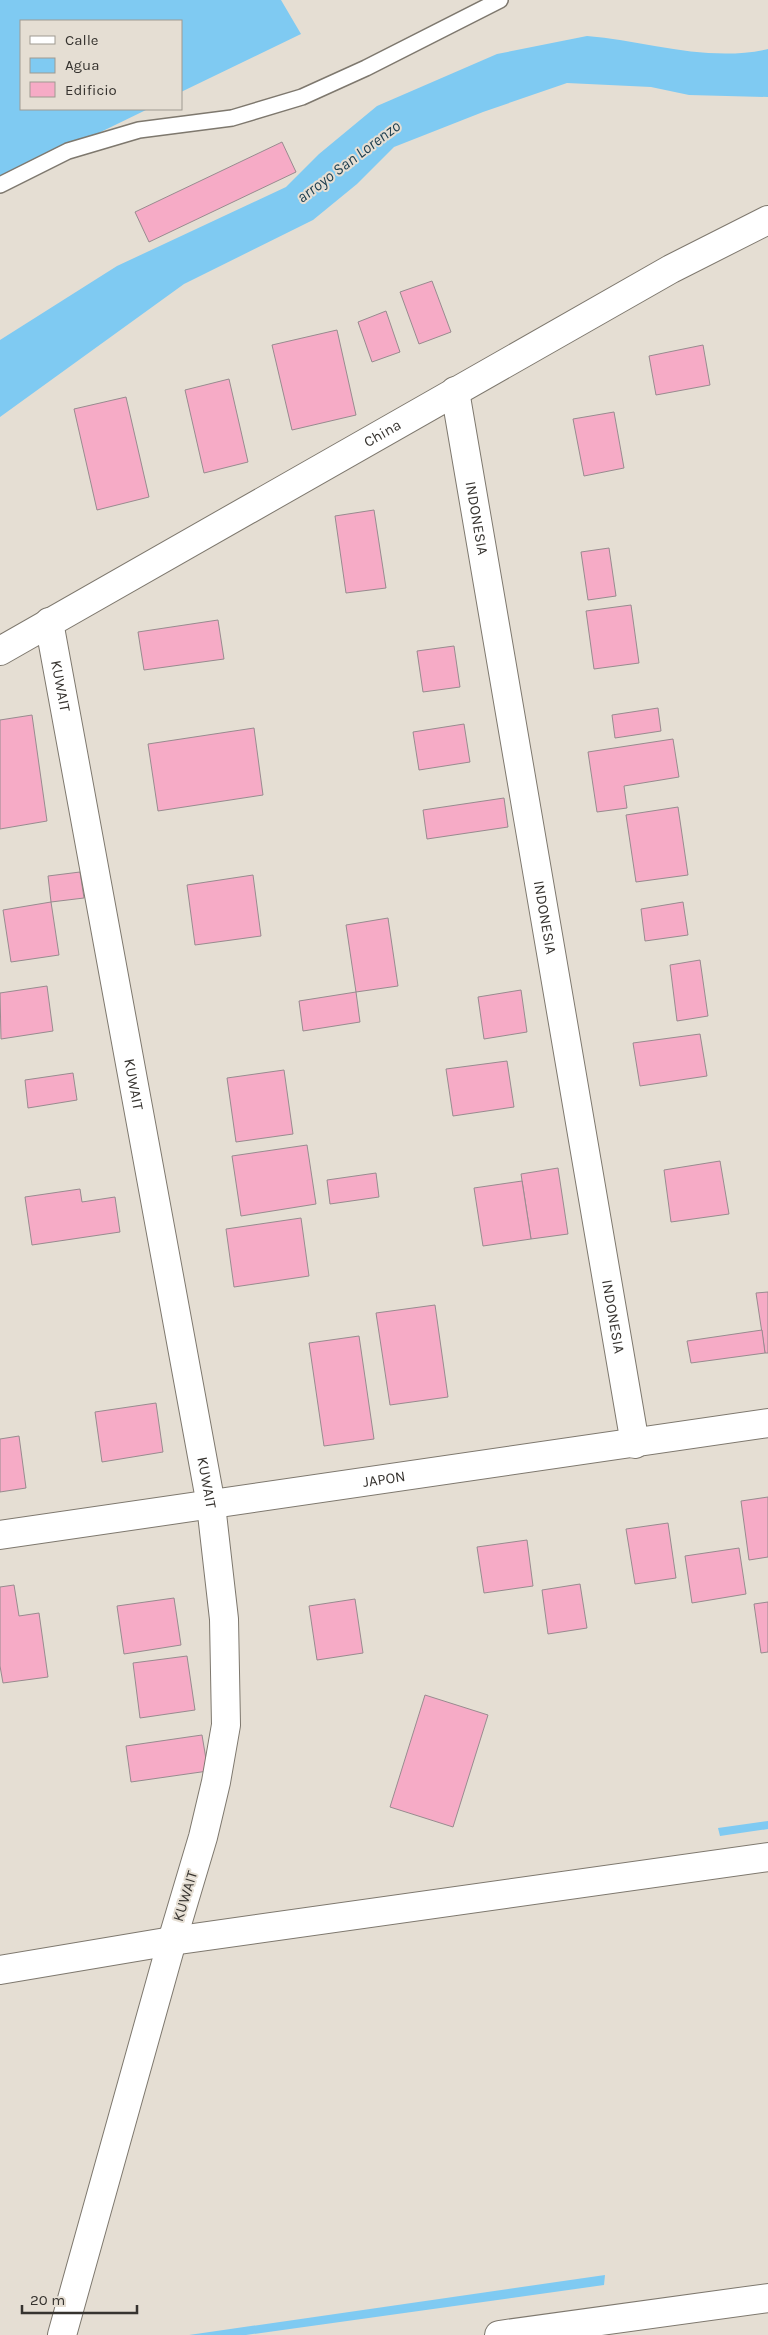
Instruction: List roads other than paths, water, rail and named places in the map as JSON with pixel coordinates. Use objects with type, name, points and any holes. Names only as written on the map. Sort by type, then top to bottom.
[{"type":"street","name":"China","points":[[0,651],[672,269],[768,220]]},
{"type":"street","name":"INDONESIA","points":[[455,391],[635,1444]]},
{"type":"street","name":"KUWAIT","points":[[49,622],[211,1505],[224,1619],[226,1724],[216,1782],[203,1837],[62,2335]]},
{"type":"street","name":"JAPON","points":[[0,1535],[635,1444],[768,1423]]},
{"type":"street","points":[[0,1970],[172,1941],[768,1857]]},
{"type":"street","points":[[498,2335],[768,2298]]},
{"type":"lane","points":[[0,185],[68,150],[139,130],[232,118],[302,97],[366,68],[500,0]]},
{"type":"water","points":[[0,0],[281,0],[301,34],[182,92],[182,20],[20,20],[20,110],[146,110],[0,181]]},
{"type":"water","name":"arroyo San Lorenzo","points":[[587,36],[678,50],[723,54],[768,49],[768,97],[689,95],[651,87],[567,83],[483,112],[394,147],[357,184],[313,220],[184,284],[0,417],[0,340],[117,266],[286,187],[319,154],[377,106],[497,54]]},
{"type":"water","points":[[768,1821],[768,1829],[720,1836],[718,1828]]},
{"type":"water","points":[[605,2275],[604,2285],[246,2335],[189,2335]]}]
